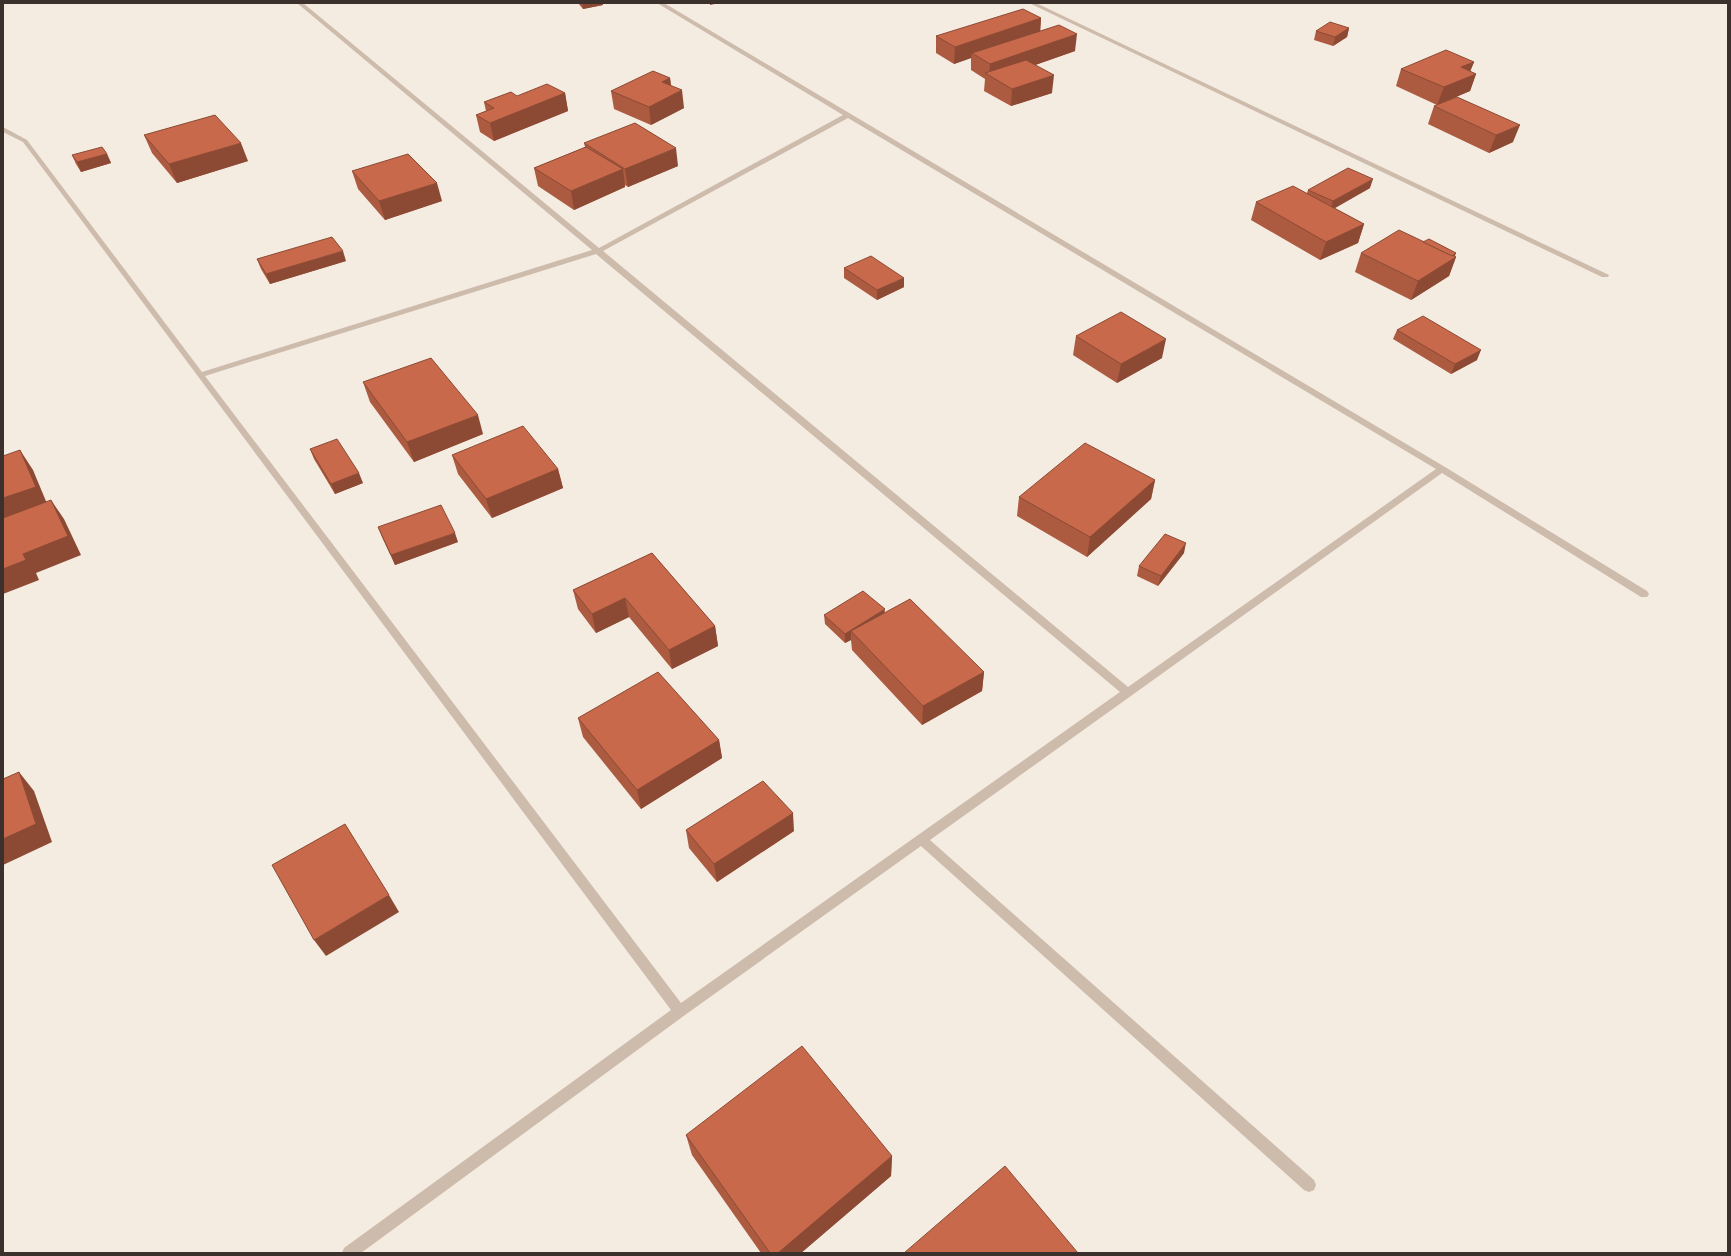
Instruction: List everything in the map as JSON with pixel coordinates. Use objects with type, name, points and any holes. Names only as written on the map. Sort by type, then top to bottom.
[{"type":"street","points":[[300,3],[1127,692]]},
{"type":"street","points":[[660,3],[1442,469],[1644,594]]},
{"type":"street","points":[[1032,3],[1605,275]]},
{"type":"street","points":[[200,375],[598,251],[848,115]]},
{"type":"street","points":[[3,129],[26,142],[680,1011]]},
{"type":"street","points":[[349,1253],[680,1011],[1442,469]]},
{"type":"street","points":[[921,839],[1308,1184]]},
{"type":"building","points":[[1023,9],[1041,18],[955,47],[936,36]]},
{"type":"building","points":[[1330,22],[1349,28],[1335,37],[1316,31]]},
{"type":"building","points":[[1059,25],[1077,34],[990,64],[972,53]]},
{"type":"building","points":[[1446,50],[1474,62],[1461,67],[1476,74],[1444,87],[1401,69]]},
{"type":"building","points":[[1026,60],[1054,75],[1012,89],[985,73]]},
{"type":"building","points":[[653,71],[670,78],[662,82],[682,90],[649,107],[611,91]]},
{"type":"building","points":[[547,84],[565,93],[490,123],[476,115],[494,108],[484,102],[511,92],[517,96]]},
{"type":"building","points":[[1457,97],[1520,125],[1496,135],[1434,106]]},
{"type":"building","points":[[215,115],[241,143],[169,164],[144,135]]},
{"type":"building","points":[[635,123],[676,148],[625,169],[584,143]]},
{"type":"building","points":[[102,147],[107,154],[77,162],[72,155]]},
{"type":"building","points":[[586,147],[623,169],[571,191],[534,168]]},
{"type":"building","points":[[408,154],[437,183],[379,201],[352,171]]},
{"type":"building","points":[[1348,168],[1373,179],[1333,201],[1308,190]]},
{"type":"building","points":[[1293,186],[1364,224],[1326,242],[1256,202]]},
{"type":"building","points":[[1399,230],[1456,257],[1418,281],[1361,253]]},
{"type":"building","points":[[332,237],[343,251],[266,274],[257,259]]},
{"type":"building","points":[[1429,239],[1456,253],[1452,256],[1423,242]]},
{"type":"building","points":[[871,256],[904,278],[877,290],[844,268]]},
{"type":"building","points":[[1121,312],[1166,339],[1121,364],[1076,336]]},
{"type":"building","points":[[1423,316],[1481,350],[1455,364],[1397,330]]},
{"type":"building","points":[[431,358],[478,415],[407,442],[363,382]]},
{"type":"building","points":[[523,426],[558,469],[486,499],[452,455]]},
{"type":"building","points":[[337,439],[359,473],[331,484],[310,449]]},
{"type":"building","points":[[1085,443],[1155,480],[1090,537],[1019,497]]},
{"type":"building","points":[[20,450],[36,487],[3,498],[3,456]]},
{"type":"building","points":[[51,500],[68,536],[23,554],[26,560],[3,569],[3,518]]},
{"type":"building","points":[[441,505],[455,533],[391,555],[378,527]]},
{"type":"building","points":[[1165,534],[1186,543],[1161,576],[1139,566]]},
{"type":"building","points":[[652,553],[715,626],[669,650],[625,598],[592,614],[573,590]]},
{"type":"building","points":[[863,591],[885,609],[845,634],[824,615]]},
{"type":"building","points":[[910,599],[984,672],[923,706],[851,631]]},
{"type":"building","points":[[658,672],[719,740],[637,790],[578,718]]},
{"type":"building","points":[[19,772],[36,824],[3,839],[3,779]]},
{"type":"building","points":[[763,781],[793,813],[714,864],[686,830]]},
{"type":"building","points":[[345,824],[389,895],[314,940],[272,865]]},
{"type":"building","points":[[802,1046],[892,1156],[778,1253],[770,1253],[686,1135]]},
{"type":"building","points":[[1005,1166],[1078,1253],[904,1253]]}]
